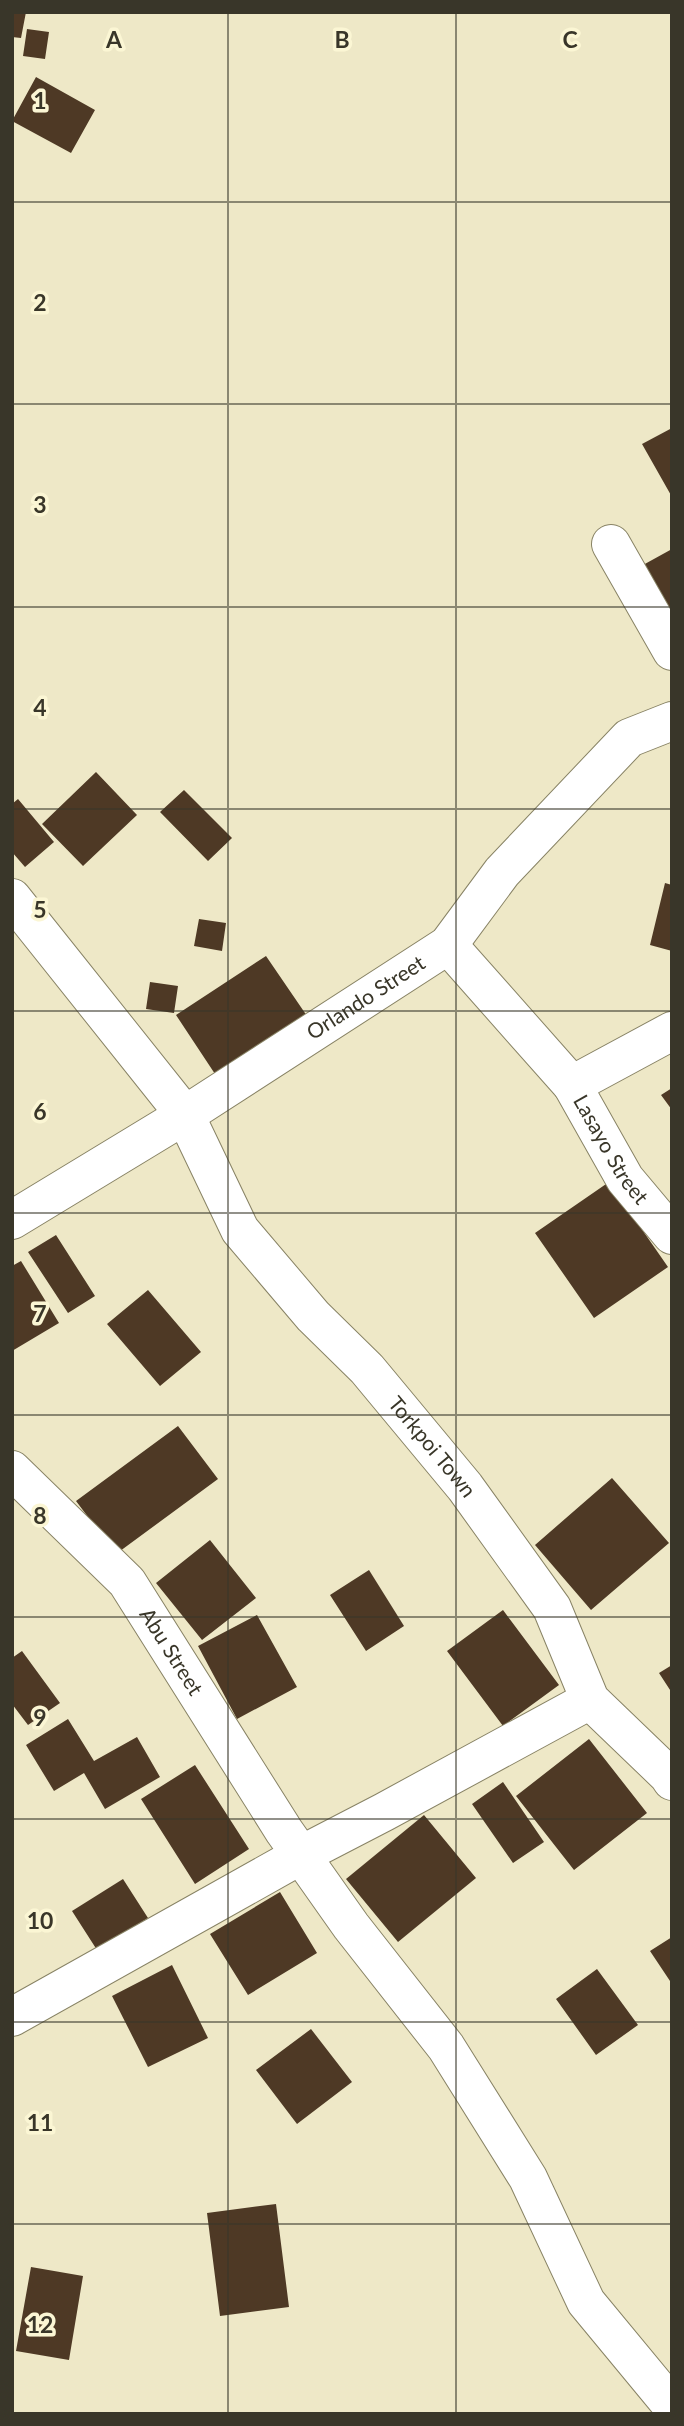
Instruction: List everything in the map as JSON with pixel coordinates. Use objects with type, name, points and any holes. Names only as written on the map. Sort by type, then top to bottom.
[{"type":"street","points":[[611,544],[672,651]]},
{"type":"street","name":"Orlando Street","points":[[12,1220],[185,1115],[447,945],[502,872],[629,738],[672,721]]},
{"type":"street","name":"Torkpoi Town","points":[[12,898],[185,1115],[240,1230],[313,1316],[367,1369],[466,1487],[552,1608],[590,1700],[668,1775],[672,1782]]},
{"type":"street","points":[[447,945],[572,1085]]},
{"type":"street","name":"Lasayo Street","points":[[672,1031],[572,1085],[625,1179],[672,1235]]},
{"type":"street","name":"Abu Street","points":[[12,1470],[127,1582],[284,1831],[351,1926],[446,2047],[528,2178],[586,2302],[672,2406]]},
{"type":"street","points":[[12,2017],[302,1855],[590,1700]]},
{"type":"building","points":[[12,12],[26,12],[21,38],[12,37]]},
{"type":"building","points":[[27,29],[49,32],[45,59],[23,56]]},
{"type":"building","points":[[36,77],[95,110],[71,153],[12,121]]},
{"type":"building","points":[[672,428],[672,497],[642,444]]},
{"type":"building","points":[[672,549],[672,615],[643,565]]},
{"type":"building","points":[[96,772],[137,815],[83,866],[42,824]]},
{"type":"building","points":[[184,790],[232,838],[208,861],[160,812]]},
{"type":"building","points":[[18,799],[54,842],[25,867],[12,852],[12,804]]},
{"type":"building","points":[[665,883],[672,885],[672,951],[650,945]]},
{"type":"building","points":[[199,919],[226,923],[222,951],[194,946]]},
{"type":"building","points":[[266,956],[307,1016],[217,1077],[176,1015]]},
{"type":"building","points":[[150,982],[178,986],[174,1013],[146,1009]]},
{"type":"building","points":[[672,1088],[672,1110],[661,1095]]},
{"type":"building","points":[[609,1182],[668,1267],[594,1318],[535,1233]]},
{"type":"building","points":[[56,1235],[95,1296],[68,1313],[28,1252]]},
{"type":"building","points":[[21,1261],[59,1323],[12,1351],[12,1266]]},
{"type":"building","points":[[148,1290],[201,1352],[160,1386],[107,1324]]},
{"type":"building","points":[[178,1426],[218,1479],[116,1554],[76,1501]]},
{"type":"building","points":[[612,1478],[669,1543],[591,1610],[535,1545]]},
{"type":"building","points":[[210,1540],[256,1598],[202,1640],[156,1583]]},
{"type":"building","points":[[369,1570],[404,1626],[366,1651],[330,1595]]},
{"type":"building","points":[[503,1610],[559,1685],[503,1726],[447,1651]]},
{"type":"building","points":[[257,1615],[297,1687],[237,1719],[198,1646]]},
{"type":"building","points":[[22,1651],[60,1703],[28,1725],[12,1704],[12,1658]]},
{"type":"building","points":[[672,1665],[672,1693],[659,1673]]},
{"type":"building","points":[[68,1719],[94,1761],[137,1737],[160,1777],[105,1809],[84,1773],[54,1791],[26,1745]]},
{"type":"building","points":[[589,1739],[647,1813],[574,1870],[516,1796]]},
{"type":"building","points":[[195,1765],[249,1849],[195,1884],[141,1799]]},
{"type":"building","points":[[503,1782],[544,1842],[513,1863],[472,1804]]},
{"type":"building","points":[[424,1815],[476,1878],[398,1942],[346,1879]]},
{"type":"building","points":[[123,1879],[148,1918],[97,1950],[72,1911]]},
{"type":"building","points":[[280,1892],[317,1953],[248,1995],[210,1934]]},
{"type":"building","points":[[672,1937],[672,1984],[650,1951]]},
{"type":"building","points":[[172,1965],[208,2038],[148,2067],[112,1996]]},
{"type":"building","points":[[597,1969],[638,2025],[596,2055],[556,1999]]},
{"type":"building","points":[[311,2029],[352,2082],[297,2124],[256,2070]]},
{"type":"building","points":[[276,2204],[289,2307],[220,2316],[207,2213]]},
{"type":"building","points":[[31,2267],[83,2276],[69,2360],[16,2351]]}]
